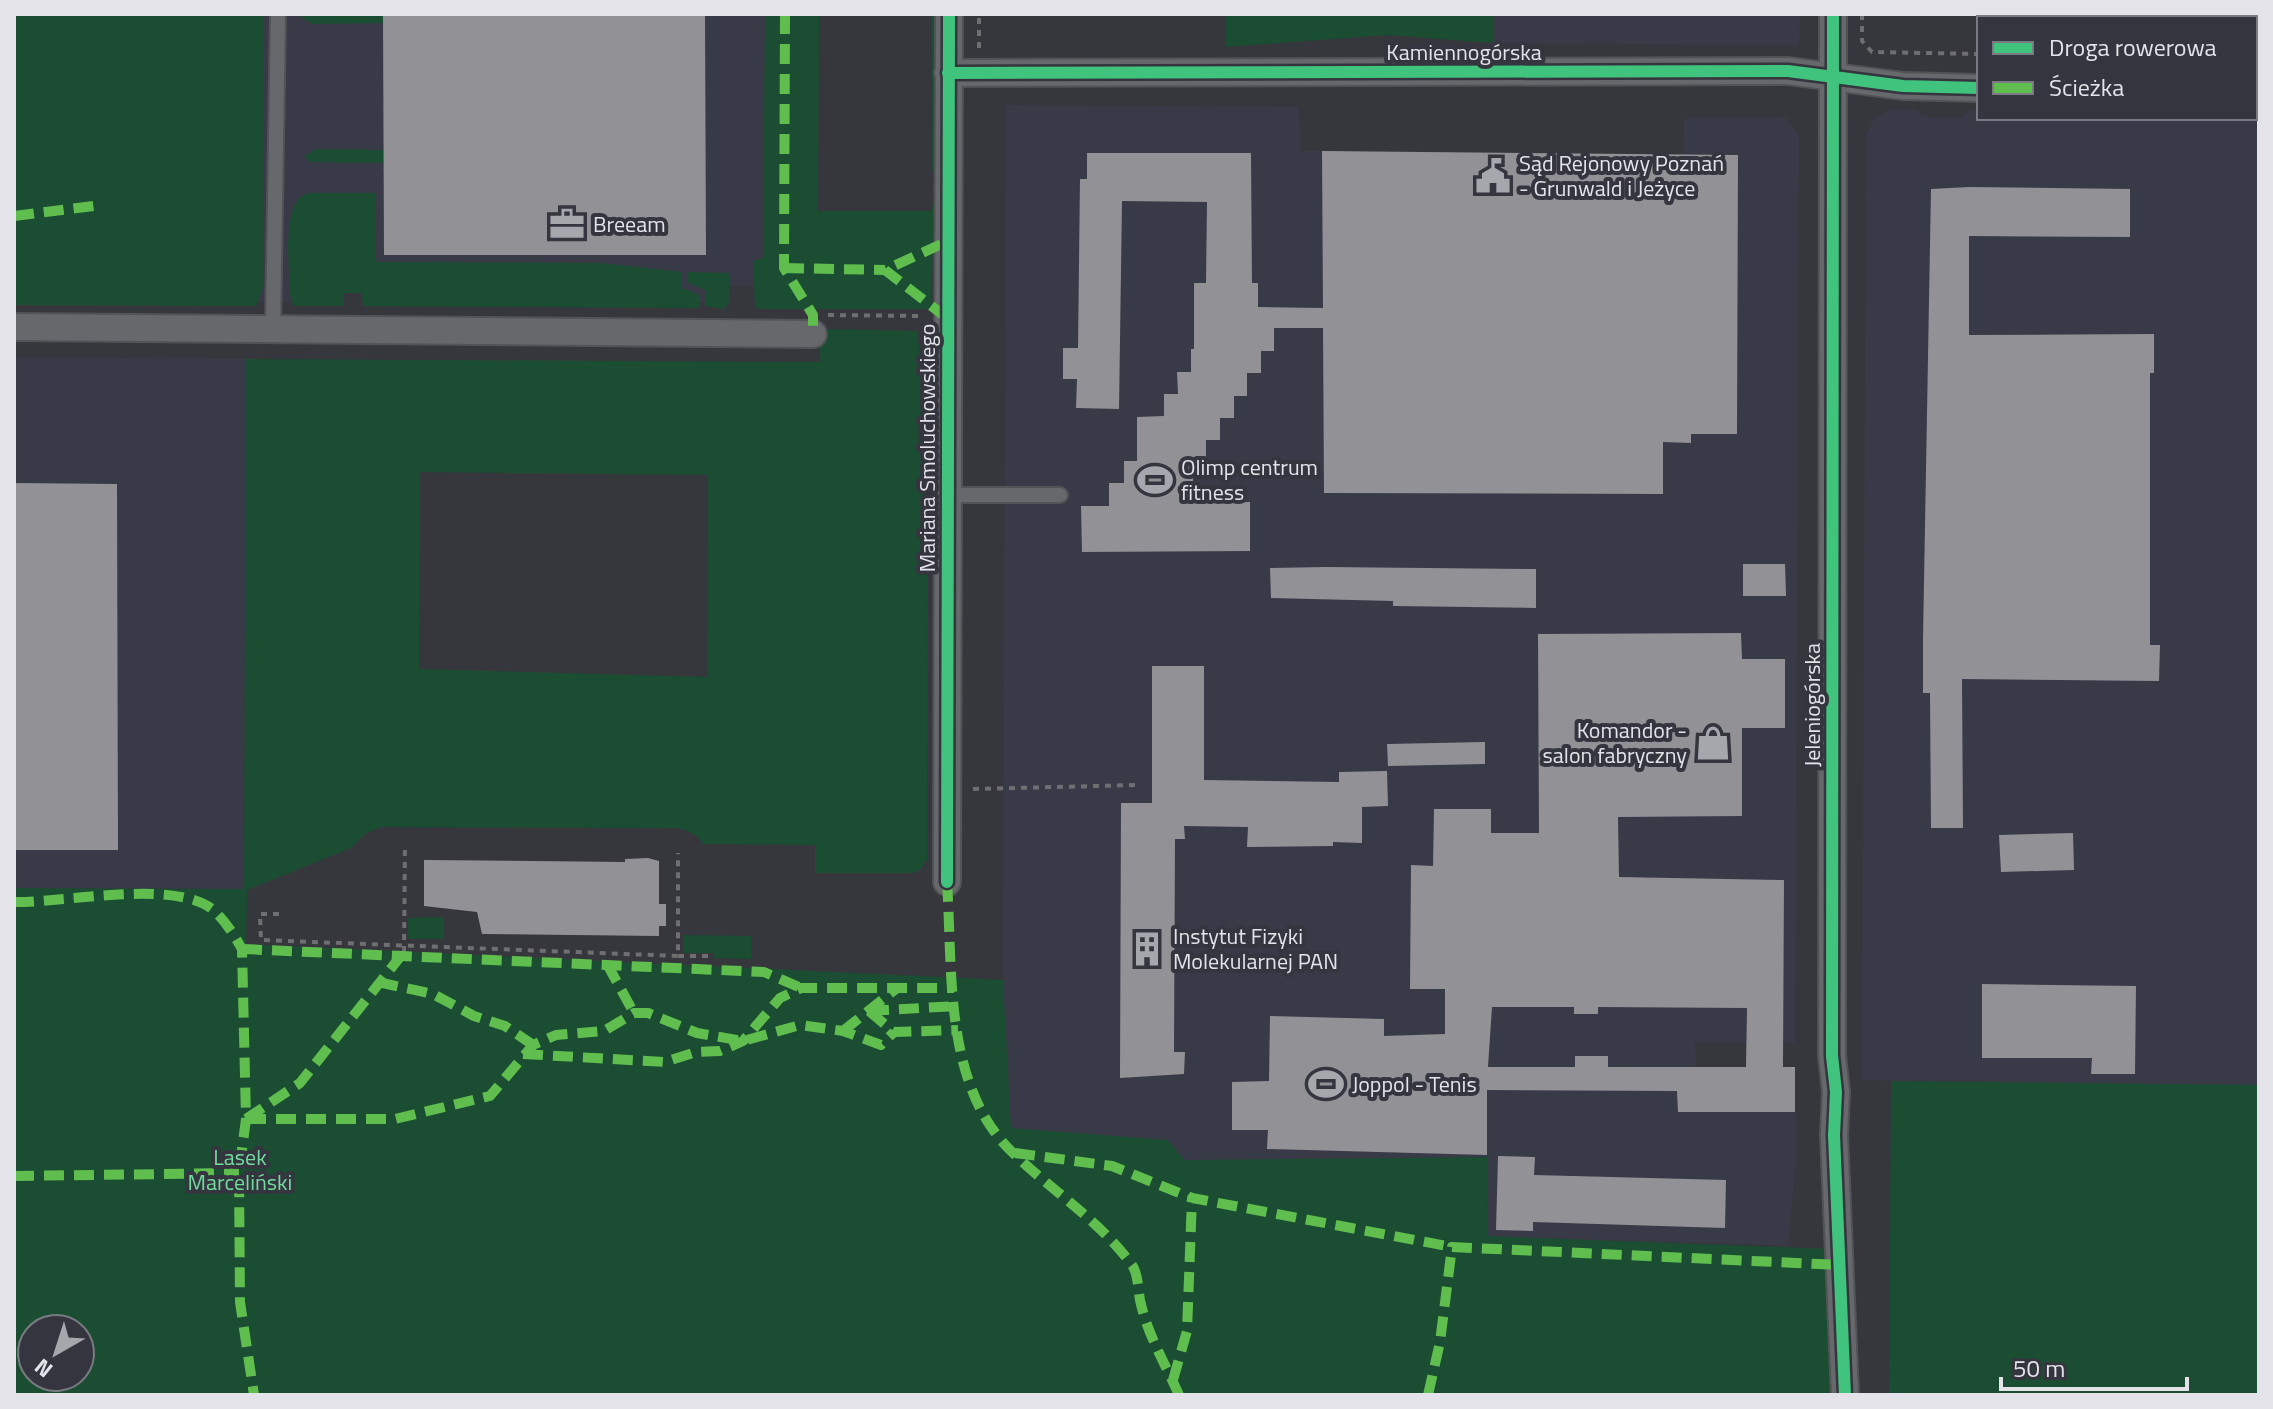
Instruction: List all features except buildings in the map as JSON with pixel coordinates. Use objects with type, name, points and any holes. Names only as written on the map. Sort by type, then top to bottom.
[{"type":"street","name":"Mariana Smoluchowskiego","points":[[947,882],[949,14]]},
{"type":"street","name":"Jeleniogórska","points":[[1833,14],[1832,1056],[1836,1092],[1834,1135],[1845,1395]]},
{"type":"street","name":"Kamiennogórska","points":[[948,73],[1788,71],[1903,86],[1977,88]]},
{"type":"street","points":[[14,327],[813,334]]},
{"type":"lane","points":[[273,328],[278,14]]},
{"type":"lane","points":[[947,495],[1060,495]]},
{"type":"path","points":[[979,14],[979,51]]},
{"type":"path","points":[[1862,14],[1862,41],[1872,52],[1977,54]]},
{"type":"path","points":[[972,799],[973,787],[1138,785]]},
{"type":"path","points":[[404,949],[405,844]]},
{"type":"path","points":[[678,853],[678,956]]},
{"type":"path","points":[[279,914],[260,914],[261,940],[404,949],[714,956]]},
{"type":"shaded area","points":[[247,14],[770,14],[768,286],[717,285],[707,302],[369,302],[370,289],[341,288],[340,302],[246,302]]},
{"type":"shaded area","points":[[1493,14],[1800,14],[1799,45],[1493,43]]},
{"type":"shaded area","points":[[1006,105],[1299,107],[1300,151],[1322,151],[1322,199],[1664,200],[1682,222],[1684,118],[1785,117],[1799,135],[1795,1043],[1695,1043],[1696,1067],[1795,1067],[1796,1161],[1788,1246],[1487,1236],[1488,1157],[1184,1160],[1167,1140],[1010,1128],[1003,980]]},
{"type":"shaded area","points":[[1890,110],[1917,110],[1923,117],[1962,117],[1971,110],[1977,110],[1977,120],[2259,120],[2259,1085],[1862,1080],[1866,134],[1875,118]]},
{"type":"shaded area","points":[[14,357],[246,359],[244,889],[14,888]]},
{"type":"green space","points":[[14,14],[263,14],[263,287],[256,306],[14,305]]},
{"type":"green space","points":[[298,14],[383,14],[383,23],[312,24]]},
{"type":"green space","points":[[765,14],[819,14],[818,211],[931,211],[934,197],[931,309],[759,309],[755,306],[753,261],[763,258]]},
{"type":"green space","points":[[932,14],[936,14],[936,169],[932,172]]},
{"type":"green space","points":[[1226,14],[1493,14],[1493,43],[1388,35],[1225,47]]},
{"type":"green space","points":[[316,149],[383,150],[383,163],[311,162],[304,157]]},
{"type":"green space","points":[[308,193],[375,193],[375,262],[601,263],[682,272],[682,288],[699,295],[699,308],[363,306],[362,293],[344,293],[344,306],[293,306],[288,237],[293,209],[299,199]]},
{"type":"green space","points":[[688,272],[730,273],[729,302],[724,309],[705,306],[705,290],[688,283]]},
{"type":"green space","name":"Lasek Marceliński","points":[[819,329],[917,331],[921,364],[928,364],[929,400],[923,408],[918,427],[928,476],[927,859],[920,870],[912,873],[815,873],[815,845],[703,844],[697,836],[680,828],[380,827],[365,834],[351,848],[247,890],[246,944],[1003,980],[1011,1128],[1168,1140],[1184,1160],[1488,1157],[1487,1236],[1830,1249],[1831,1395],[14,1395],[14,888],[244,889],[246,359],[820,362]],"holes":[[[420,472],[708,475],[707,677],[419,669]]]},
{"type":"green space","points":[[444,917],[444,939],[408,939],[408,918]]},
{"type":"green space","points":[[683,935],[751,936],[751,959],[714,958],[714,953],[683,953]]},
{"type":"green space","points":[[1891,1081],[2259,1085],[2259,1395],[1889,1395]]},
{"type":"marked path","points":[[785,14],[784,268],[813,315],[813,334]]},
{"type":"marked path","points":[[14,216],[101,205]]},
{"type":"marked path","points":[[947,318],[885,270],[948,241]]},
{"type":"marked path","points":[[784,268],[885,270]]},
{"type":"marked path","points":[[947,882],[956,1025],[974,1094],[990,1125],[1012,1152],[1105,1234],[1132,1265],[1147,1325],[1179,1395]]},
{"type":"marked path","points":[[14,902],[117,895],[172,895],[194,900],[212,909],[242,949],[246,1119],[239,1173],[240,1302],[254,1395]]},
{"type":"marked path","points":[[242,949],[764,972],[801,988]]},
{"type":"marked path","points":[[246,1119],[300,1083],[404,952]]},
{"type":"marked path","points":[[607,964],[634,1013]]},
{"type":"marked path","points":[[378,982],[433,994],[474,1016],[505,1026],[533,1045]]},
{"type":"marked path","points":[[523,1054],[665,1062],[696,1052],[720,1051],[743,1041],[780,998],[801,988],[954,988]]},
{"type":"marked path","points":[[843,1031],[897,988]]},
{"type":"marked path","points":[[869,1011],[956,1006]]},
{"type":"marked path","points":[[869,1011],[894,1032],[958,1030]]},
{"type":"marked path","points":[[246,1119],[395,1119],[490,1096],[533,1045],[556,1035],[604,1031],[634,1013],[648,1013],[697,1033],[743,1041],[800,1025],[843,1031],[881,1045],[894,1032]]},
{"type":"marked path","points":[[1015,1153],[1112,1166],[1192,1198]]},
{"type":"marked path","points":[[14,1176],[239,1173]]},
{"type":"marked path","points":[[1173,1380],[1187,1331],[1192,1198],[1452,1247]]},
{"type":"marked path","points":[[1428,1395],[1440,1342],[1452,1247],[1840,1265]]},
{"type":"cycle path","points":[[947,882],[949,14]]},
{"type":"cycle path","points":[[1833,14],[1832,1056],[1836,1092],[1834,1135],[1845,1395]]},
{"type":"cycle path","points":[[948,73],[1788,71],[1903,86],[1977,88]]},
{"type":"place","name":"Sąd Rejonowy Poznań - Grunwald i Jeżyce","points":[[1493,176]]},
{"type":"place","name":"Breeam","points":[[567,224]]},
{"type":"place","name":"Olimp centrum fitness","points":[[1155,480]]},
{"type":"place","name":"Komandor - salon fabryczny","points":[[1713,743]]},
{"type":"place","name":"Instytut Fizyki Molekularnej PAN","points":[[1147,949]]},
{"type":"place","name":"Joppol - Tenis","points":[[1326,1084]]}]
